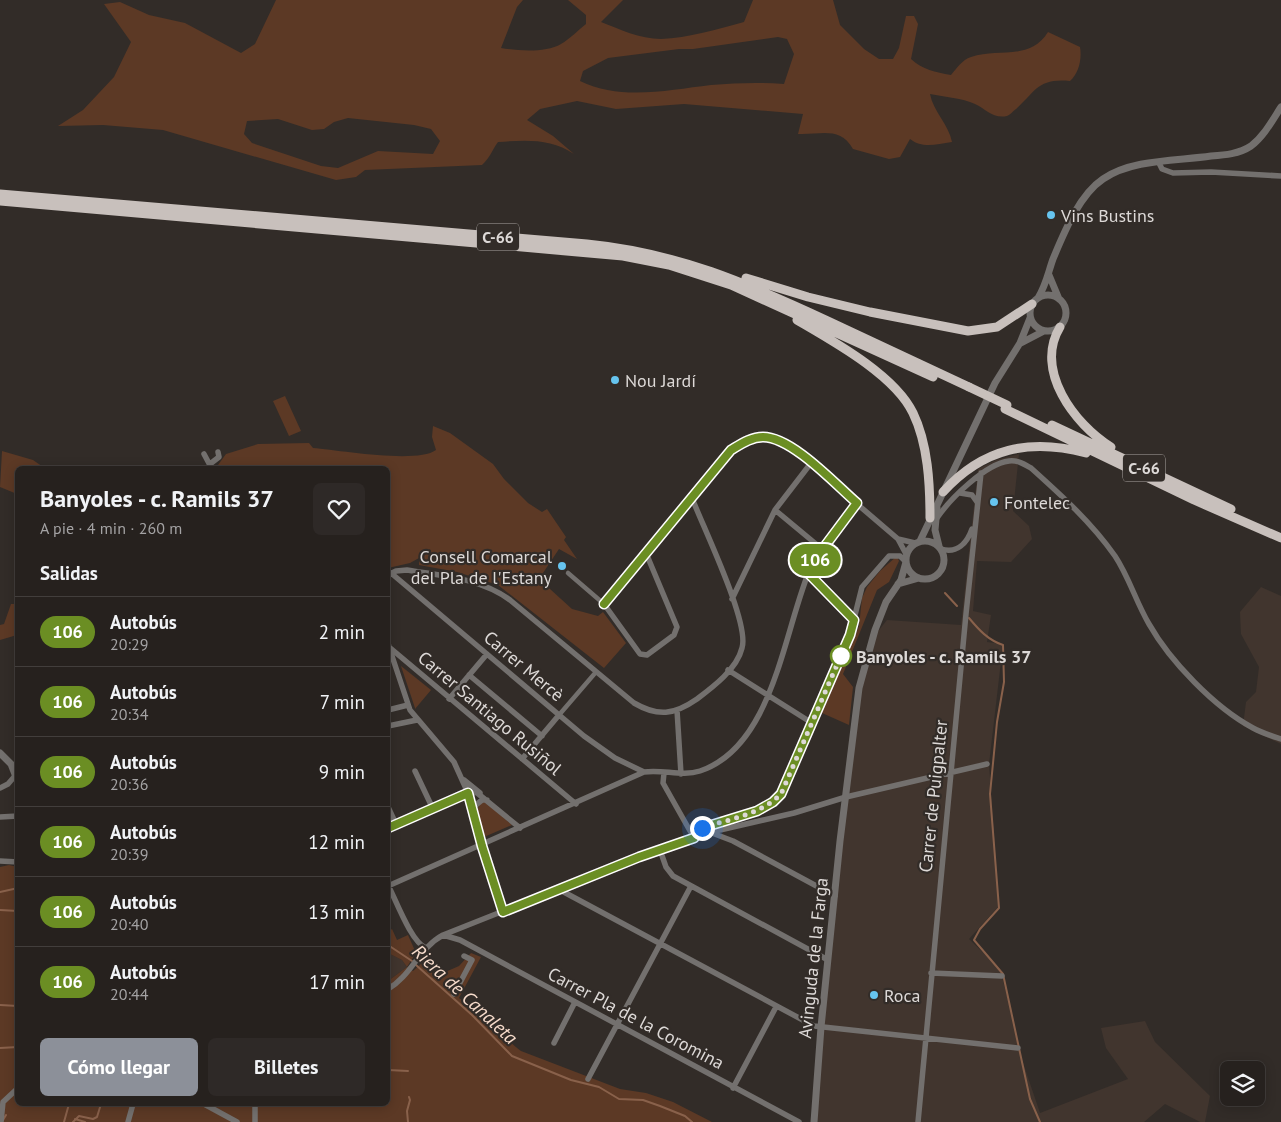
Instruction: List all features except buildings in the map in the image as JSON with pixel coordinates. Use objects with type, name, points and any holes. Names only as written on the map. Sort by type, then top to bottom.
[{"type":"highway","name":"C-66","points":[[0,194],[598,245],[643,252],[684,266],[750,293],[968,389],[1109,459],[1281,538]]},
{"type":"highway","name":"C-66","points":[[0,201],[597,253],[684,266]]},
{"type":"highway","points":[[684,266],[698,263],[808,297],[952,330],[968,331],[997,327],[1035,301]]},
{"type":"highway","points":[[684,266],[694,277],[736,292],[798,320],[864,364],[897,390],[913,412],[922,438],[934,518]]},
{"type":"highway","points":[[1060,327],[1052,339],[1050,351],[1055,376],[1067,403],[1092,434],[1137,464]]},
{"type":"highway","name":"C-66","points":[[1006,407],[1137,464],[1281,532]]},
{"type":"highway","points":[[943,492],[975,464],[1009,450],[1053,445],[1109,459]]},
{"type":"street","points":[[906,559],[917,542],[925,535],[934,518],[943,492],[995,383],[1020,343],[1035,301],[1049,275],[1054,257],[1068,228],[1091,189],[1103,179],[1116,172],[1141,165],[1239,152],[1259,139],[1281,107]]},
{"type":"street","points":[[1159,163],[1162,169],[1173,173],[1211,172],[1281,176]]},
{"type":"street","points":[[1020,343],[1044,331],[1060,327],[1064,321],[1066,311],[1049,275]]},
{"type":"street","points":[[1035,301],[1047,295],[1059,299]]},
{"type":"street","points":[[1030,318],[1034,325],[1044,331]]},
{"type":"street","points":[[604,604],[731,450],[751,439],[762,437],[778,439],[811,463],[898,539],[909,571],[919,578]]},
{"type":"street","points":[[212,466],[219,457],[218,452]]},
{"type":"street","points":[[204,454],[210,466]]},
{"type":"street","points":[[934,518],[981,473],[1008,461],[1021,462],[1031,468],[1086,520],[1115,556],[1148,622],[1179,668],[1245,722],[1281,739]]},
{"type":"street","points":[[732,599],[775,510],[811,463]]},
{"type":"street","name":"Carrer de Puigpalter","points":[[918,1122],[924,1038],[981,473]]},
{"type":"street","points":[[960,493],[972,495],[977,502]]},
{"type":"street","points":[[390,574],[407,570],[472,580],[492,588],[510,600],[596,672],[644,709],[658,713],[677,710],[696,699],[728,670],[742,652],[744,638],[742,625],[692,498]]},
{"type":"street","points":[[390,884],[482,846],[644,772],[681,774],[701,770],[736,749],[753,726],[767,695],[809,574],[822,549],[857,503]]},
{"type":"street","points":[[775,510],[822,549]]},
{"type":"street","points":[[898,584],[919,578],[932,578],[942,570],[944,558],[935,530],[934,518]]},
{"type":"street","points":[[898,539],[932,542],[940,548],[950,551],[960,547],[969,537],[975,523]]},
{"type":"street","points":[[568,573],[604,604],[640,654],[647,655],[674,635],[677,627],[646,553]]},
{"type":"street","points":[[694,838],[702,828],[757,811],[773,802],[781,794],[850,635],[859,593],[868,577],[888,556],[900,556],[906,559]]},
{"type":"street","name":"Avinguda de la Farga","points":[[814,1122],[821,1026],[859,688],[866,656],[886,602],[898,584],[906,559]]},
{"type":"street","points":[[809,574],[854,620]]},
{"type":"street","name":"Carrer Mercè","points":[[390,575],[601,749],[644,772]]},
{"type":"street","name":"Carrer Santiago Rusiñol","points":[[390,647],[576,804]]},
{"type":"street","points":[[390,651],[408,705],[417,720],[454,762],[462,779],[468,793],[482,846],[503,912]]},
{"type":"street","points":[[449,698],[487,654]]},
{"type":"street","points":[[728,670],[812,723]]},
{"type":"street","points":[[522,760],[596,672]]},
{"type":"street","points":[[469,675],[542,736]]},
{"type":"street","points":[[390,710],[408,705]]},
{"type":"street","points":[[677,710],[681,774]]},
{"type":"street","points":[[390,726],[417,720]]},
{"type":"street","points":[[0,753],[15,771],[8,784],[0,788]]},
{"type":"street","points":[[390,988],[410,971],[426,948],[443,935],[660,850],[736,826],[794,814],[846,797],[988,764]]},
{"type":"street","points":[[416,770],[433,808]]},
{"type":"street","points":[[664,773],[663,783],[694,838]]},
{"type":"street","points":[[462,779],[520,828]]},
{"type":"street","points":[[390,827],[468,793],[476,792],[485,798]]},
{"type":"street","points":[[472,808],[485,798]]},
{"type":"street","points":[[390,811],[396,824]]},
{"type":"street","points":[[0,817],[15,816]]},
{"type":"street","points":[[732,841],[731,834],[736,826]]},
{"type":"street","points":[[712,833],[732,841],[835,896]]},
{"type":"street","points":[[660,850],[670,873],[828,960]]},
{"type":"street","points":[[0,861],[15,862]]},
{"type":"street","points":[[588,1079],[691,886]]},
{"type":"street","points":[[390,889],[414,937],[419,945],[426,948]]},
{"type":"street","points":[[560,890],[814,1026],[1018,1048]]},
{"type":"street","points":[[460,940],[459,933],[461,928]]},
{"type":"street","name":"Carrer Pla de la Coromina","points":[[443,935],[460,940],[799,1122]]},
{"type":"street","points":[[454,994],[472,960],[464,956]]},
{"type":"street","points":[[931,973],[1002,976]]},
{"type":"street","points":[[554,1043],[575,1002]]},
{"type":"street","points":[[733,1088],[776,1007]]},
{"type":"street","points":[[1,1122],[3,1102],[15,1091]]},
{"type":"street","points":[[128,1122],[132,1106]]},
{"type":"street","points":[[208,1106],[237,1122]]},
{"type":"street","points":[[255,1106],[255,1122]]},
{"type":"shaded area","points":[[276,0],[523,0],[517,7],[501,48],[532,50],[555,47],[568,40],[586,24],[586,15],[568,0],[623,0],[601,22],[638,35],[661,39],[692,35],[744,22],[753,0],[833,0],[840,25],[864,49],[879,59],[893,59],[899,48],[906,16],[914,16],[918,24],[911,59],[925,68],[940,73],[951,75],[962,62],[971,57],[1013,52],[1032,47],[1041,41],[1048,32],[1080,47],[1081,56],[1078,70],[1070,81],[1051,82],[1038,87],[1007,116],[994,115],[965,100],[930,94],[952,142],[925,145],[910,139],[900,157],[889,159],[853,149],[848,142],[836,134],[798,134],[803,114],[684,104],[616,109],[577,101],[540,109],[527,120],[553,136],[574,154],[556,145],[538,141],[498,142],[482,165],[365,170],[356,177],[336,180],[163,130],[103,125],[58,126],[83,110],[114,77],[131,42],[104,4],[120,2],[149,15],[185,23],[241,53],[255,44]],"holes":[[[778,37],[787,39],[794,54],[784,84],[729,84],[661,91],[628,92],[612,91],[580,81],[583,71],[608,58]],[[348,118],[414,125],[431,129],[440,141],[433,154],[378,151],[338,168],[321,166],[252,143],[244,134],[247,121],[278,119],[312,130],[324,129],[334,122]]]},
{"type":"shaded area","points":[[285,396],[301,431],[289,436],[273,401]]},
{"type":"shaded area","points":[[433,426],[450,433],[493,464],[504,479],[528,503],[542,512],[547,509],[566,537],[564,540],[577,559],[559,549],[539,579],[572,609],[598,616],[603,612],[626,643],[604,668],[498,585],[457,572],[419,565],[419,558],[410,563],[390,568],[390,466],[218,465],[226,454],[258,444],[309,443],[313,448],[377,455],[412,456],[436,450],[432,437]]},
{"type":"shaded area","points":[[2,451],[33,460],[42,466],[15,466],[15,493],[0,487]]},
{"type":"shaded area","points":[[1019,454],[1013,511],[1029,526],[1032,539],[1011,562],[977,561],[973,611],[991,615],[987,642],[1003,644],[989,764],[999,906],[969,939],[1000,969],[1013,1019],[1018,1048],[1040,1113],[1128,1079],[1106,1048],[1101,1028],[1145,1021],[1155,1042],[1210,1096],[1205,1122],[1200,1122],[1165,1104],[1144,1122],[814,1122],[856,710],[871,640],[887,620],[961,625],[978,469],[996,460]]},
{"type":"shaded area","points":[[897,556],[899,561],[889,582],[877,590],[843,674],[853,687],[849,725],[822,713],[859,626],[862,598],[867,587],[880,571]]},
{"type":"shaded area","points":[[1261,587],[1281,596],[1281,744],[1243,726],[1246,702],[1256,692],[1259,667],[1241,634],[1240,612]]},
{"type":"shaded area","points":[[11,604],[15,604],[15,636],[0,640],[0,625],[4,624]]},
{"type":"shaded area","points":[[401,666],[431,690],[415,709],[415,708]]},
{"type":"shaded area","points":[[484,802],[512,825],[484,837],[477,810],[480,803]]},
{"type":"shaded area","points":[[9,865],[15,866],[15,1106],[390,1106],[390,980],[407,967],[413,971],[422,963],[436,976],[459,966],[471,953],[481,957],[459,998],[487,1019],[521,1051],[620,1089],[646,1093],[673,1102],[712,1122],[0,1122],[0,867]]},
{"type":"shaded area","points":[[392,929],[397,940],[408,935],[416,953],[407,967],[402,960],[390,954],[390,930]]},
{"type":"shaded area","points":[[390,954],[402,960],[407,967],[390,980]]},
{"type":"waterway","points":[[945,593],[957,606]]},
{"type":"waterway","points":[[969,618],[984,634],[1003,645],[1004,682],[997,722],[990,794],[999,908],[980,929],[974,940],[1003,974],[1030,1099],[1040,1122]]},
{"type":"waterway","name":"Riera de Canaleta","points":[[0,892],[15,889]]},
{"type":"waterway","points":[[0,910],[15,911]]},
{"type":"waterway","name":"Riera de Canaleta","points":[[390,946],[412,961]]},
{"type":"waterway","name":"Riera de Canaleta","points":[[416,965],[472,1015],[512,1056],[571,1080],[599,1087],[619,1099],[643,1100],[660,1106],[685,1116],[692,1122]]},
{"type":"waterway","points":[[0,1005],[15,1006]]},
{"type":"waterway","points":[[0,1048],[15,1047]]},
{"type":"waterway","points":[[390,1070],[408,1071]]},
{"type":"waterway","points":[[408,1122],[409,1097]]},
{"type":"waterway","points":[[64,1122],[68,1106]]},
{"type":"waterway","points":[[73,1122],[79,1116],[93,1119],[97,1117],[100,1106]]},
{"type":"waterway","points":[[3,1120],[6,1115]]},
{"type":"waterway","points":[[75,1119],[85,1122]]},
{"type":"bus line","name":"106","points":[[390,827],[468,793],[482,846],[503,912],[639,857],[694,838],[702,828],[757,811],[773,802],[781,794],[850,635],[854,620],[809,574],[822,549],[857,503],[787,444],[778,439],[771,438],[751,439],[731,450],[604,604]]},
{"type":"place","name":"Vins Bustins","points":[[1051,215]]},
{"type":"place","name":"Nou Jardí","points":[[615,380]]},
{"type":"place","name":"Fontelec","points":[[994,502]]},
{"type":"place","name":"Consell Comarcal del Pla de l'Estany","points":[[562,566]]},
{"type":"place","name":"Banyoles - c. Ramils 37","points":[[841,656]]},
{"type":"place","name":"Roca","points":[[874,995]]},
{"type":"route","points":[[702,828],[757,811],[773,802],[781,794],[843,651],[841,656]]}]
